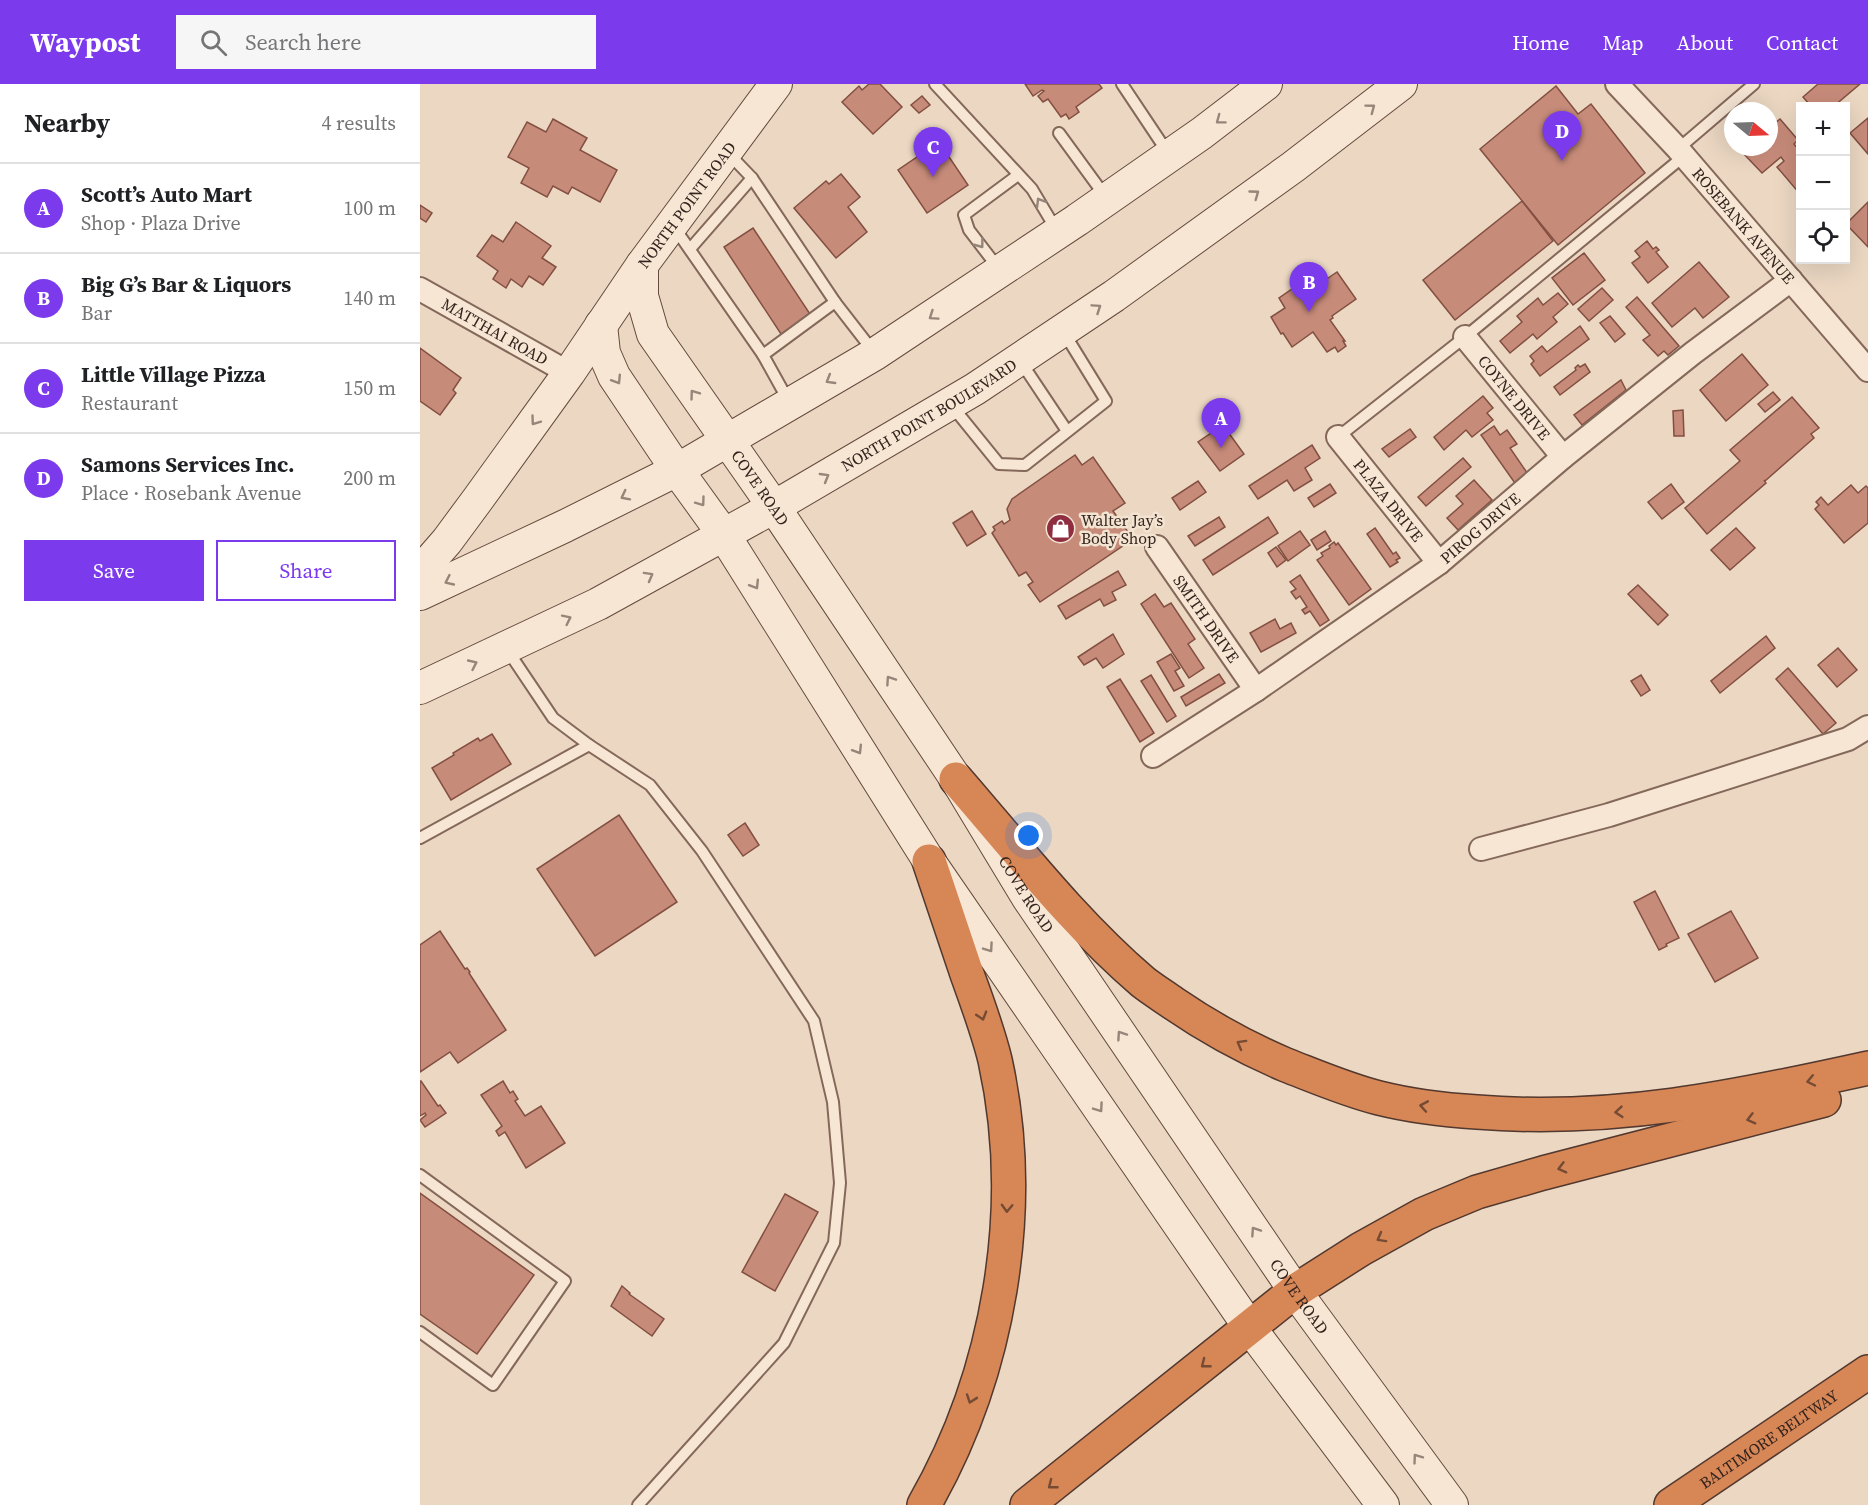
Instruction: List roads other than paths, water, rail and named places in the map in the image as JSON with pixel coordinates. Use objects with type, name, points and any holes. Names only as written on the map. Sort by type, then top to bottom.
[{"type":"highway","points":[[956,779],[1086,929],[1145,983],[1200,1021],[1248,1048],[1326,1081],[1381,1099],[1446,1110],[1518,1115],[1594,1114],[1666,1108],[1744,1095],[1868,1068]]},
{"type":"highway","points":[[924,1505],[961,1429],[983,1363],[998,1300],[1006,1236],[1009,1174],[1005,1119],[994,1059],[981,1012],[929,861]]},
{"type":"highway","points":[[1027,1505],[1295,1291],[1361,1249],[1424,1214],[1477,1192],[1842,1095],[1868,1086]]},
{"type":"highway","name":"BALTIMORE BELTWAY","points":[[1671,1505],[1868,1372]]},
{"type":"main road","name":"NORTH POINT ROAD","points":[[420,573],[466,516],[569,373],[672,223],[776,84]]},
{"type":"main road","points":[[420,594],[677,470],[875,354],[1107,199],[1266,84]]},
{"type":"main road","name":"NORTH POINT BOULEVARD","points":[[420,688],[598,604],[774,507],[950,403],[1114,296],[1283,174],[1401,84]]},
{"type":"main road","name":"COVE ROAD","points":[[642,265],[642,296],[653,334],[774,507],[956,779],[1028,898],[1295,1291],[1452,1505]]},
{"type":"main road","points":[[600,325],[604,353],[614,376],[724,535],[929,861],[1251,1328],[1383,1505]]},
{"type":"street","name":"ROSEBANK AVENUE","points":[[1617,84],[1681,152],[1868,370]]},
{"type":"street","name":"PIROG DRIVE","points":[[1153,756],[1256,690],[1439,563],[1563,457],[1791,280]]},
{"type":"street","name":"MATTHAI ROAD","points":[[420,289],[569,373]]},
{"type":"street","name":"COYNE DRIVE","points":[[1464,338],[1563,457]]},
{"type":"street","name":"PLAZA DRIVE","points":[[1338,437],[1439,563]]},
{"type":"street","name":"SMITH DRIVE","points":[[1157,547],[1256,690]]},
{"type":"street","points":[[1481,849],[1643,804],[1848,739],[1868,727]]},
{"type":"lane","points":[[935,84],[1032,189],[1058,232]]},
{"type":"lane","points":[[1122,84],[1170,155]]},
{"type":"lane","points":[[1338,437],[1464,338],[1681,152],[1754,84]]},
{"type":"lane","points":[[1059,133],[1107,199]]},
{"type":"lane","points":[[726,151],[752,178],[834,302],[875,354]]},
{"type":"lane","points":[[1000,271],[969,230],[964,215],[1018,175]]},
{"type":"lane","points":[[690,249],[752,178]]},
{"type":"lane","points":[[672,223],[763,355],[790,404]]},
{"type":"lane","points":[[763,355],[834,302]]},
{"type":"lane","points":[[950,403],[999,464],[1025,465],[1106,400],[1063,331]]},
{"type":"lane","points":[[1019,360],[1067,431]]},
{"type":"lane","points":[[506,648],[553,718],[589,746],[650,785],[702,851],[814,1021],[833,1102],[840,1183],[834,1243],[784,1343],[638,1505]]},
{"type":"lane","points":[[420,838],[589,746]]},
{"type":"lane","points":[[420,1175],[565,1281],[493,1385],[420,1332]]},
{"type":"place","name":"Samons Services Inc.","points":[[1562,161]]},
{"type":"place","name":"Little Village Pizza","points":[[933,177]]},
{"type":"place","name":"Big G’s Bar & Liquors","points":[[1309,312]]},
{"type":"place","name":"Scott’s Auto Mart","points":[[1221,448]]},
{"type":"place","name":"Walter Jay’s Body Shop","points":[[1060,529]]}]
